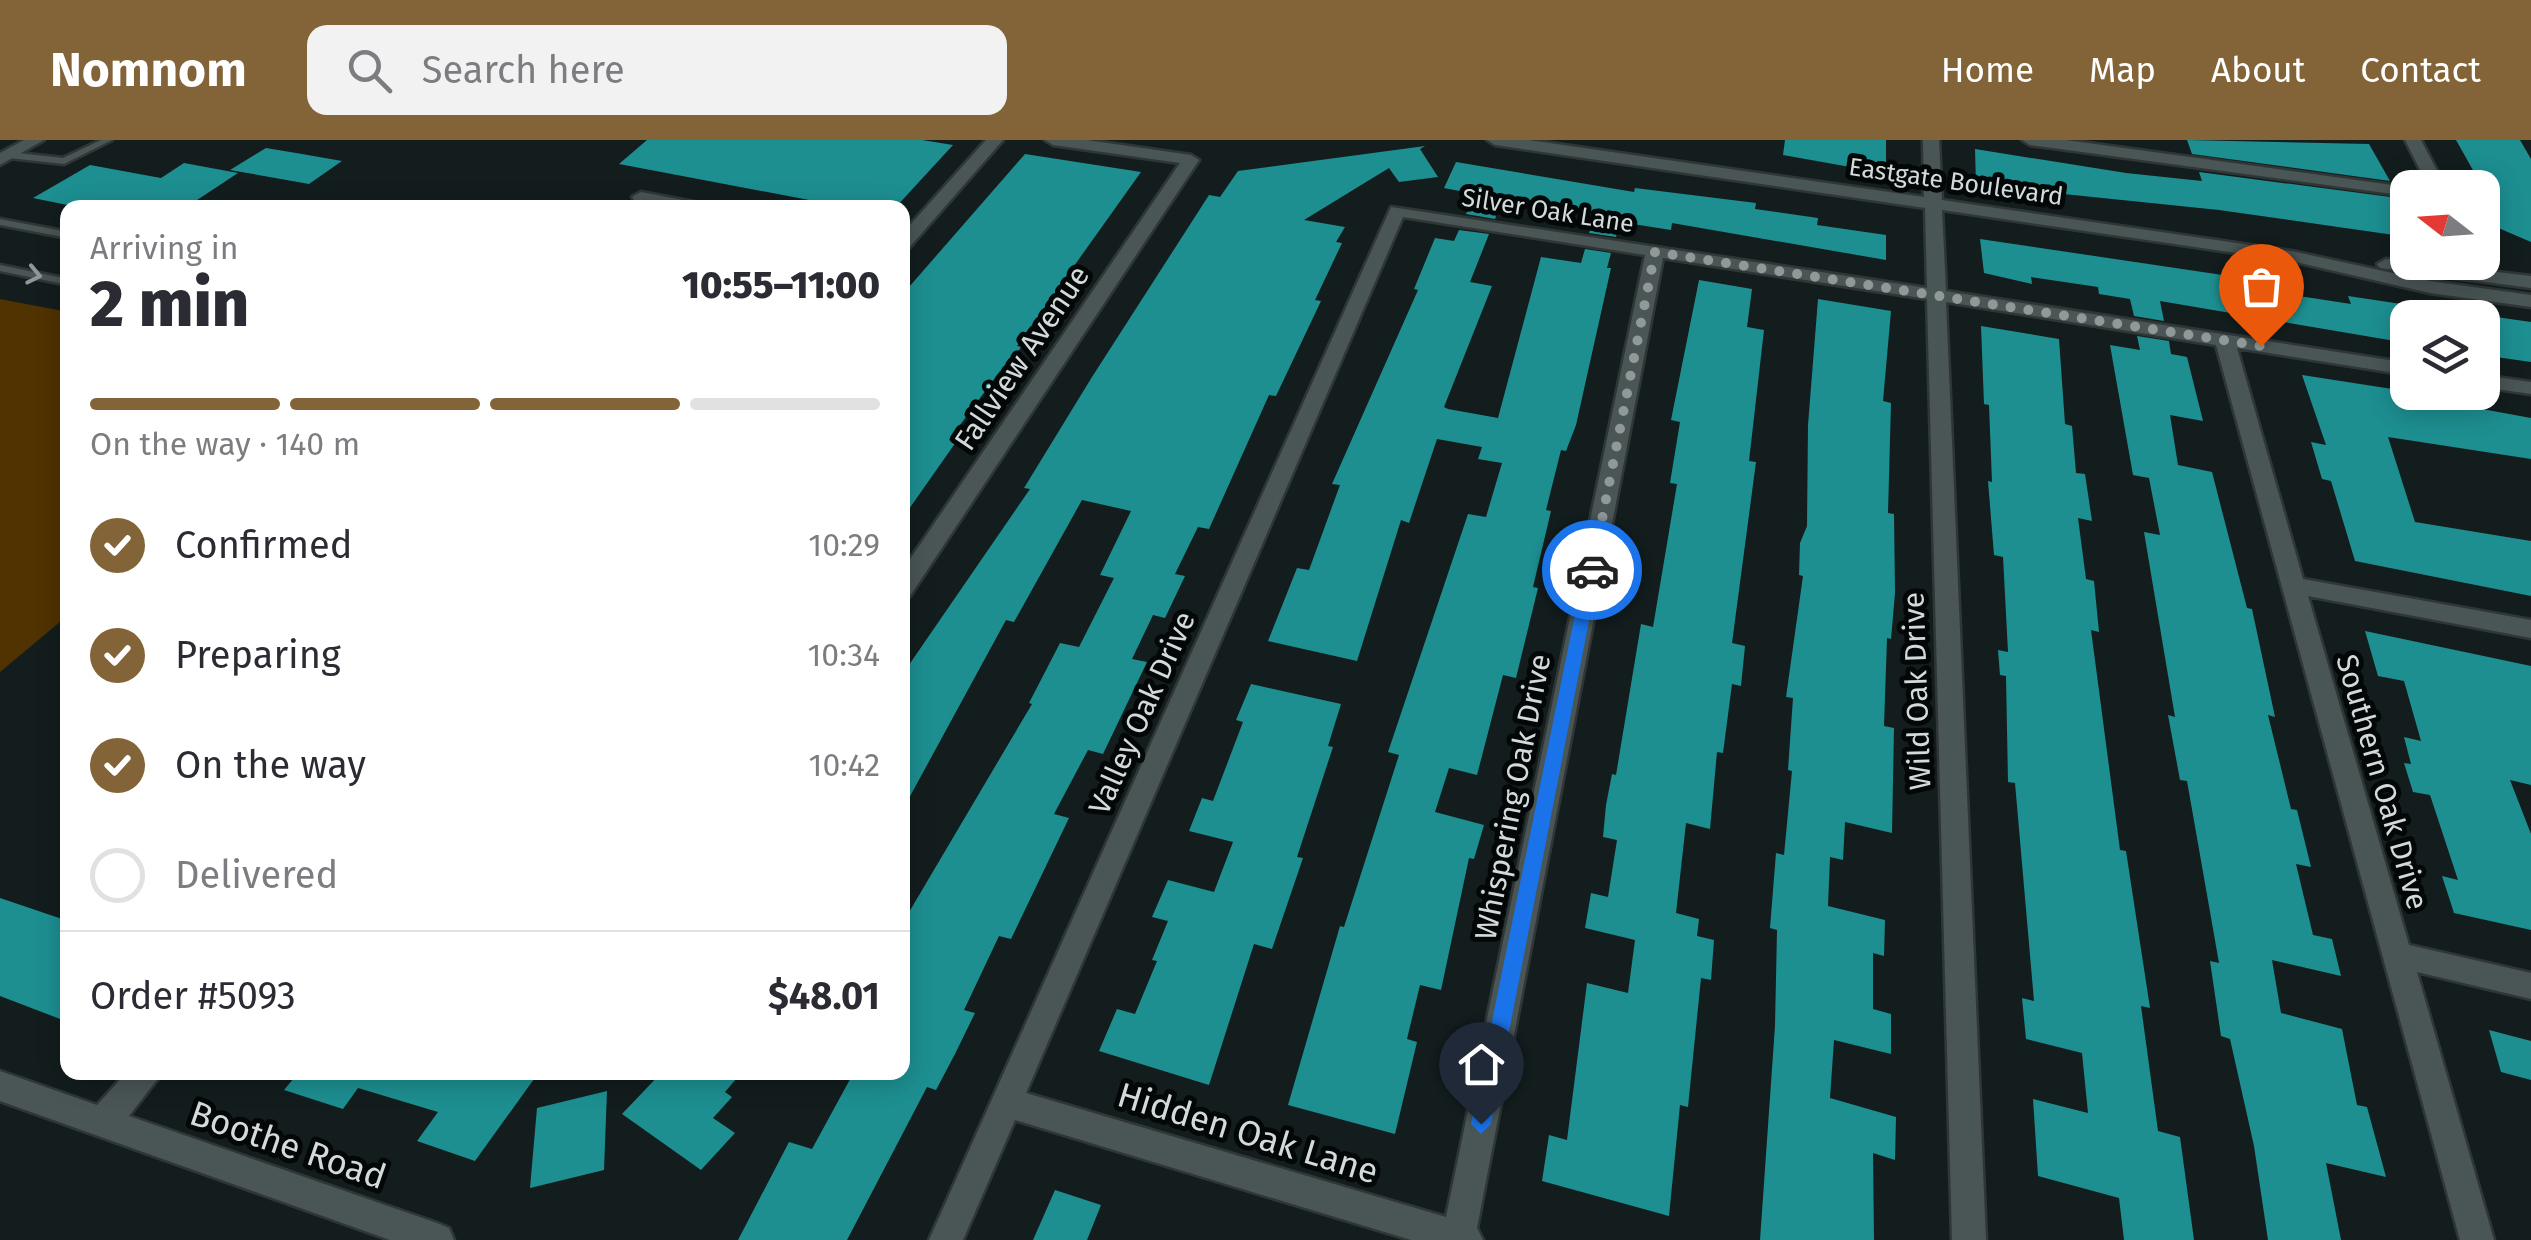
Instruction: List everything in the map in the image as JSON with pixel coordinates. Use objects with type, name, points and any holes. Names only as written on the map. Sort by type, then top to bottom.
[{"type":"street","points":[[4,157],[36,140]]},
{"type":"street","points":[[910,236],[996,140]]},
{"type":"street","name":"Fallview Avenue","points":[[910,578],[1191,160],[1053,140]]},
{"type":"street","name":"Eastgate Boulevard","points":[[1496,140],[2291,256],[2420,266],[2531,282]]},
{"type":"street","name":"Wild Oak Drive","points":[[1930,140],[1969,1240]]},
{"type":"street","points":[[2030,140],[2390,188]]},
{"type":"street","points":[[2413,140],[2429,170]]},
{"type":"street","points":[[640,197],[656,200]]},
{"type":"street","name":"Silver Oak Lane","points":[[1397,212],[2390,366]]},
{"type":"street","name":"Valley Oak Drive","points":[[946,1240],[1397,212]]},
{"type":"street","name":"Whispering Oak Drive","points":[[1462,1239],[1655,252]]},
{"type":"street","name":"Eastgate Boulevard","points":[[2291,256],[2430,287],[2531,301]]},
{"type":"street","name":"Southern Oak Drive","points":[[2225,340],[2477,1240]]},
{"type":"street","points":[[2500,384],[2531,388]]},
{"type":"street","points":[[2294,585],[2531,629]]},
{"type":"street","points":[[2397,955],[2531,986]]},
{"type":"street","points":[[103,1122],[141,1080]]},
{"type":"street","name":"Boothe Road","points":[[0,1086],[437,1240]]},
{"type":"street","name":"Hidden Oak Lane","points":[[1006,1102],[1462,1239]]},
{"type":"lane","points":[[4,157],[52,162],[108,140]]},
{"type":"lane","points":[[0,222],[60,233]]},
{"type":"lane","points":[[0,268],[60,280]]},
{"type":"shaded area","points":[[0,299],[60,310],[60,622],[0,672]]},
{"type":"building","points":[[647,140],[922,140],[953,145],[902,200],[809,200],[619,164]]},
{"type":"building","points":[[1785,140],[1886,140],[1886,166],[1867,163],[1867,170],[1783,155]]},
{"type":"building","points":[[2187,140],[2369,144],[2390,181],[2192,154]]},
{"type":"building","points":[[2456,140],[2520,140],[2531,159],[2531,242],[2500,229],[2500,170],[2473,170]]},
{"type":"building","points":[[1425,146],[1420,149],[1438,177],[1399,182],[1389,168],[1304,220],[1345,227],[1336,242],[1342,243],[1315,300],[1321,301],[1276,396],[1269,395],[1209,529],[1198,527],[1175,574],[1185,576],[1165,618],[1153,615],[1132,659],[1147,662],[1103,754],[1088,750],[1054,814],[1069,818],[1011,939],[999,936],[964,1010],[975,1013],[955,1054],[936,1090],[927,1087],[847,1240],[738,1240],[789,1142],[812,1149],[850,1080],[910,1080],[910,910],[1032,704],[1029,703],[1060,643],[1079,647],[1114,578],[1100,575],[1131,511],[1082,500],[1014,622],[1006,620],[910,796],[910,663],[1030,489],[1024,488],[1209,195],[1220,197],[1238,171]]},
{"type":"building","points":[[266,148],[342,161],[309,184],[230,170]]},
{"type":"building","points":[[1975,149],[2202,181],[2199,172],[2390,197],[2390,234],[2219,210],[1976,185]]},
{"type":"building","points":[[1025,154],[1141,172],[1017,346],[1021,347],[1005,372],[1000,371],[949,440],[956,442],[910,508],[910,286]]},
{"type":"building","points":[[1456,162],[1634,192],[1635,188],[1756,203],[1755,209],[1818,218],[1817,225],[1886,235],[1886,260],[1672,223],[1671,230],[1620,222],[1616,237],[1589,233],[1594,216],[1524,199],[1521,207],[1501,203],[1495,219],[1466,214],[1475,194],[1444,188]]},
{"type":"building","points":[[184,163],[238,173],[197,200],[60,200],[60,204],[33,198],[90,165],[161,178]]},
{"type":"building","points":[[1459,230],[1489,234],[1470,282],[1492,286],[1444,407],[1448,409],[1498,418],[1541,257],[1581,263],[1585,249],[1611,253],[1607,268],[1611,268],[1576,425],[1566,451],[1561,450],[1546,510],[1551,511],[1533,587],[1538,588],[1516,678],[1503,675],[1477,775],[1449,768],[1435,812],[1484,825],[1474,859],[1469,858],[1441,990],[1420,985],[1407,1039],[1417,1042],[1395,1134],[1288,1105],[1340,926],[1344,927],[1399,755],[1388,752],[1468,514],[1486,517],[1502,463],[1478,459],[1482,447],[1437,439],[1409,523],[1401,520],[1357,661],[1268,641],[1297,568],[1309,570],[1340,485],[1332,484],[1418,290],[1414,289],[1435,238],[1454,241]]},
{"type":"building","points":[[1980,239],[2263,281],[2266,291],[2351,304],[2348,296],[2390,302],[2390,340],[2160,301],[2164,321],[2134,316],[2130,299],[2099,294],[2098,287],[2031,277],[2032,284],[1984,273]]},
{"type":"building","points":[[1699,280],[1752,289],[1747,327],[1764,330],[1749,461],[1756,462],[1732,643],[1745,646],[1741,686],[1732,684],[1723,753],[1717,752],[1710,829],[1686,823],[1676,913],[1699,919],[1697,936],[1714,940],[1711,980],[1701,978],[1688,1107],[1680,1105],[1669,1216],[1542,1181],[1549,1135],[1567,1140],[1587,983],[1628,993],[1635,940],[1585,928],[1591,893],[1608,897],[1617,840],[1603,837],[1606,805],[1612,774],[1616,775],[1641,624],[1653,627],[1677,484],[1670,483],[1680,422],[1671,420]]},
{"type":"building","points":[[1818,299],[1891,311],[1883,401],[1891,403],[1888,513],[1894,514],[1895,593],[1891,639],[1887,638],[1884,726],[1894,728],[1892,833],[1845,822],[1843,860],[1830,857],[1828,906],[1885,920],[1884,956],[1873,953],[1873,1009],[1891,1014],[1891,1054],[1834,1040],[1830,1098],[1896,1117],[1895,1160],[1873,1153],[1874,1240],[1760,1240],[1775,1026],[1777,930],[1770,928],[1776,853],[1784,855],[1792,771],[1788,770],[1793,698],[1786,697],[1803,576],[1799,575],[1800,543],[1807,526],[1808,425]]},
{"type":"building","points":[[2500,318],[2531,322],[2531,362],[2500,358]]},
{"type":"building","points":[[1981,326],[2059,339],[2065,424],[2072,426],[2076,473],[2085,474],[2092,521],[2078,518],[2086,579],[2094,581],[2099,632],[2091,630],[2120,850],[2126,851],[2150,1008],[2141,1006],[2158,1131],[2180,1137],[2194,1240],[2124,1240],[2119,1198],[2038,1176],[2033,1099],[2088,1113],[2082,1053],[2026,1039],[2022,998],[2034,1001],[2015,783],[2008,782],[2006,676],[2000,675],[1998,650],[2008,652],[2003,557],[1994,555],[1988,481],[1992,482],[1989,405],[1984,404]]},
{"type":"building","points":[[2137,336],[2169,341],[2171,354],[2187,357],[2203,421],[2170,415],[2178,465],[2212,472],[2247,608],[2252,609],[2275,717],[2268,715],[2291,809],[2297,810],[2311,867],[2296,864],[2313,935],[2332,939],[2341,976],[2272,960],[2281,1013],[2342,1029],[2357,1105],[2367,1107],[2386,1177],[2326,1163],[2341,1240],[2268,1240],[2254,1146],[2230,1039],[2221,1036],[2210,961],[2219,963],[2187,781],[2180,780],[2168,715],[2175,717],[2144,532],[2160,535],[2149,478],[2133,475],[2110,345],[2140,350]]},
{"type":"building","points":[[2302,375],[2390,389],[2390,410],[2487,410],[2531,418],[2531,459],[2388,437],[2415,522],[2531,541],[2531,596],[2355,561],[2331,481],[2322,479],[2311,442],[2326,445]]},
{"type":"building","points":[[2365,631],[2531,666],[2531,785],[2510,780],[2531,834],[2531,930],[2454,913],[2442,876],[2458,880],[2430,795],[2413,792],[2404,763],[2411,764],[2404,737],[2421,741],[2404,681],[2378,676]]},
{"type":"building","points":[[1251,684],[1341,704],[1328,746],[1333,747],[1297,857],[1303,858],[1272,949],[1254,944],[1209,1085],[1099,1051],[1117,1009],[1135,1014],[1157,961],[1152,960],[1168,921],[1152,917],[1168,880],[1214,892],[1233,842],[1189,831],[1202,798],[1213,801],[1243,722],[1236,720]]},
{"type":"building","points":[[0,898],[60,918],[60,1019],[0,996]]},
{"type":"building","points":[[2489,1030],[2531,1041],[2531,1080],[2501,1072]]},
{"type":"building","points":[[292,1080],[533,1080],[475,1161],[417,1141],[438,1112],[358,1088],[343,1109],[284,1090]]},
{"type":"building","points":[[654,1080],[735,1080],[725,1092],[732,1097],[713,1118],[735,1133],[701,1170],[622,1114]]},
{"type":"building","points":[[607,1091],[604,1170],[530,1188],[537,1108]]},
{"type":"building","points":[[1055,1190],[1101,1205],[1087,1240],[1033,1240]]},
{"type":"way so far","points":[[1592,570],[1655,252],[2261,346]]},
{"type":"route","points":[[1481,1124],[1592,570]]}]
